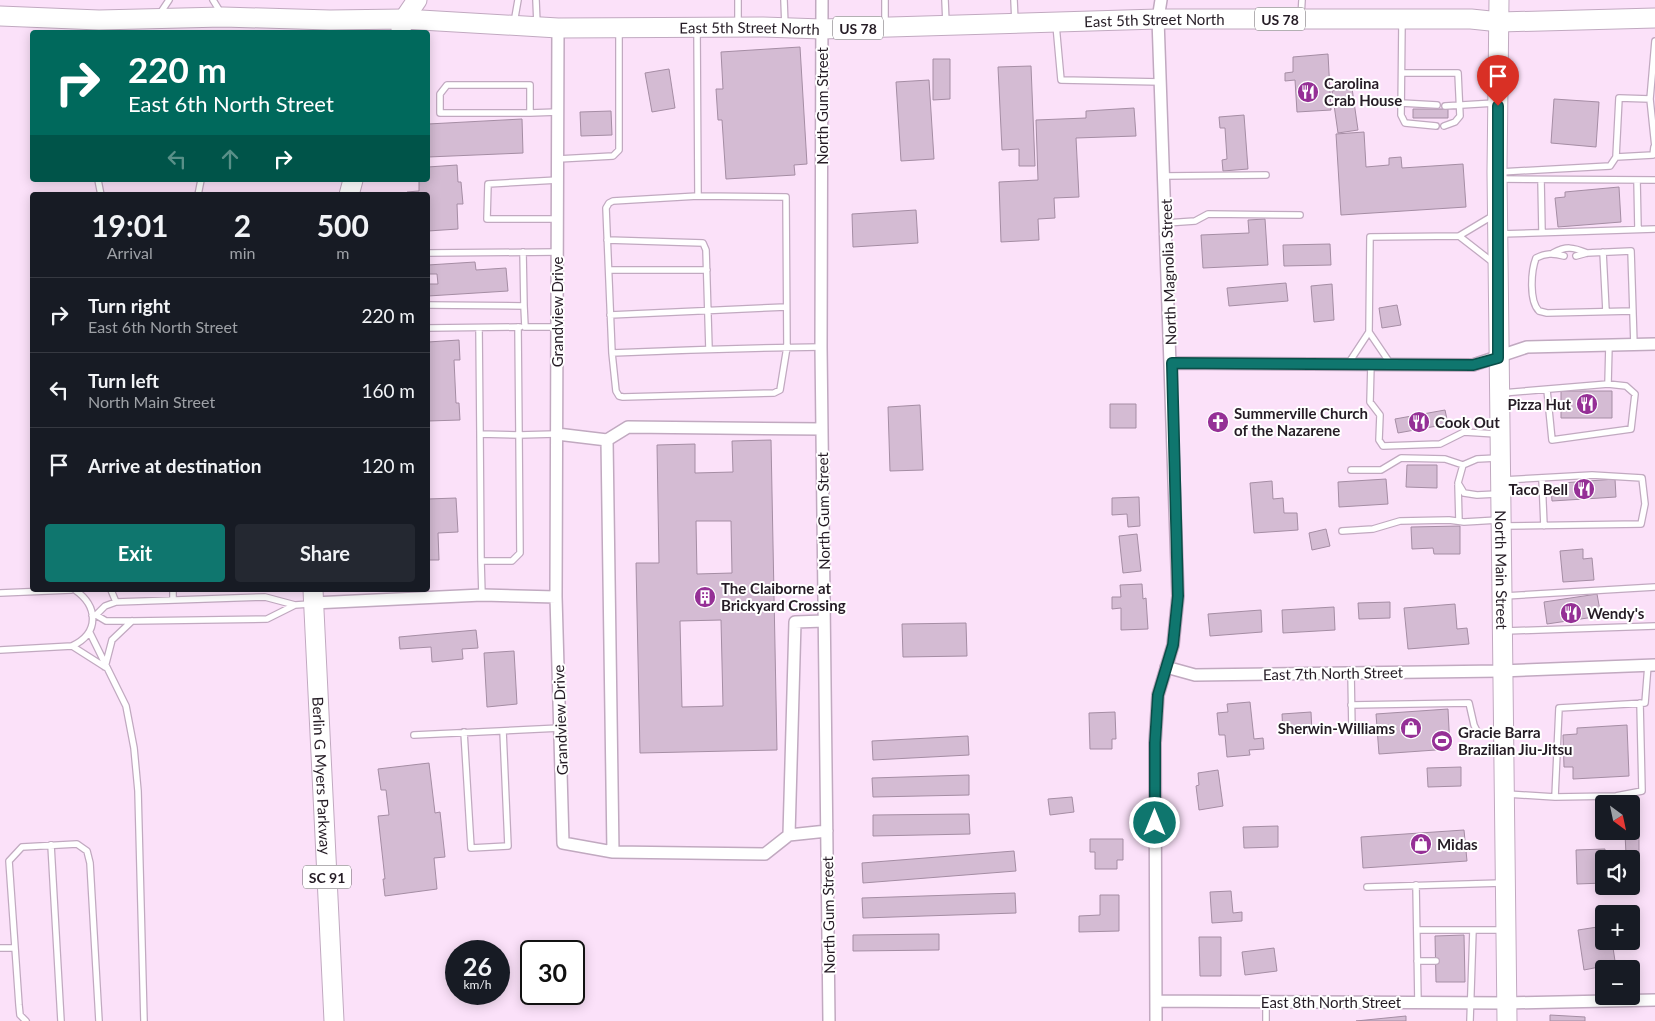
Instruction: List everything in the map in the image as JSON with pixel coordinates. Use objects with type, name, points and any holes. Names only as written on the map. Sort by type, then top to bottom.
[{"type":"main road","points":[[402,0],[402,26]]},
{"type":"main road","points":[[402,26],[417,0]]},
{"type":"main road","name":"North Main Street","points":[[1499,0],[1497,176],[1498,358],[1507,1012]]},
{"type":"main road","name":"East 5th Street North","points":[[0,16],[99,23],[223,17],[321,20],[402,26],[514,25],[558,28],[738,27],[822,29],[1158,19],[1471,19],[1500,22]]},
{"type":"main road","name":"US 78","points":[[1500,22],[1655,18]]},
{"type":"main road","name":"Berlin G Myers Parkway","points":[[307,599],[334,1021]]},
{"type":"street","name":"North Gum Street","points":[[822,0],[821,347],[829,1021]]},
{"type":"street","name":"North Magnolia Street","points":[[1156,1021],[1155,743],[1158,695],[1173,645],[1178,596],[1172,363],[1158,19],[1160,0]]},
{"type":"street","name":"Grandview Drive","points":[[558,28],[556,597],[563,843],[613,852]]},
{"type":"street","points":[[1172,363],[1473,365],[1527,348],[1655,344]]},
{"type":"street","points":[[557,434],[606,440],[628,427],[822,429]]},
{"type":"street","points":[[606,440],[613,852],[765,854],[789,835],[827,831]]},
{"type":"street","points":[[307,599],[482,595],[556,597]]},
{"type":"street","points":[[789,835],[796,622],[824,621]]},
{"type":"street","name":"East 7th North Street","points":[[1166,667],[1195,675],[1501,671],[1652,665]]},
{"type":"street","name":"East 8th North Street","points":[[1156,1001],[1470,1003],[1507,1012],[1655,1000]]},
{"type":"lane","points":[[156,19],[169,0]]},
{"type":"lane","points":[[213,0],[223,17]]},
{"type":"lane","points":[[514,25],[518,0]]},
{"type":"lane","points":[[536,0],[537,26]]},
{"type":"lane","points":[[738,0],[738,27]]},
{"type":"lane","points":[[784,0],[785,28]]},
{"type":"lane","points":[[885,0],[885,27]]},
{"type":"lane","points":[[945,0],[947,25]]},
{"type":"lane","points":[[1014,0],[1015,24]]},
{"type":"lane","points":[[1301,19],[1302,0]]},
{"type":"lane","points":[[1402,20],[1401,115],[1405,123],[1436,126]]},
{"type":"lane","points":[[1056,22],[1061,80],[1161,82]]},
{"type":"lane","points":[[558,159],[613,156],[619,150],[619,27]]},
{"type":"lane","points":[[696,27],[698,196]]},
{"type":"lane","points":[[1616,157],[1653,156],[1650,99],[1655,41]]},
{"type":"lane","points":[[1402,73],[1458,74],[1460,116],[1456,122],[1444,126]]},
{"type":"lane","points":[[530,113],[530,85],[447,85],[440,94],[440,113],[530,113],[558,112]]},
{"type":"lane","points":[[1497,176],[1610,166],[1616,157],[1619,98],[1650,99]]},
{"type":"lane","points":[[1401,103],[1437,105]]},
{"type":"lane","points":[[1444,106],[1498,103]]},
{"type":"lane","points":[[1164,176],[1266,175]]},
{"type":"lane","points":[[1497,176],[1541,180],[1655,180]]},
{"type":"lane","points":[[558,180],[488,184],[487,219],[558,219]]},
{"type":"lane","points":[[1541,180],[1542,232]]},
{"type":"lane","points":[[1637,180],[1638,229]]},
{"type":"lane","points":[[698,196],[786,197],[786,347],[782,386],[780,390],[774,393],[619,396],[616,390],[612,352],[606,208],[609,203],[698,196]]},
{"type":"lane","points":[[1391,364],[1370,332],[1370,237],[1459,236],[1498,213]]},
{"type":"lane","points":[[1166,223],[1195,221],[1208,214],[1300,215]]},
{"type":"lane","points":[[1498,234],[1655,228]]},
{"type":"lane","points":[[1459,236],[1498,266]]},
{"type":"lane","points":[[607,240],[700,241],[706,250],[710,349]]},
{"type":"lane","points":[[1587,253],[1575,247],[1564,248],[1536,258],[1532,267],[1535,307],[1547,314],[1633,311]]},
{"type":"lane","points":[[1576,256],[1587,253],[1631,251],[1634,345]]},
{"type":"lane","points":[[523,252],[525,327]]},
{"type":"lane","points":[[430,253],[558,252]]},
{"type":"lane","points":[[1603,252],[1606,311]]},
{"type":"lane","points":[[1553,253],[1564,256]]},
{"type":"lane","points":[[609,270],[707,270]]},
{"type":"lane","points":[[430,305],[524,306]]},
{"type":"lane","points":[[610,315],[786,307]]},
{"type":"lane","points":[[430,328],[557,326]]},
{"type":"lane","points":[[481,561],[512,560],[520,553],[518,327]]},
{"type":"lane","points":[[479,328],[482,595]]},
{"type":"lane","points":[[1348,364],[1370,332]]},
{"type":"lane","points":[[1608,384],[1609,345]]},
{"type":"lane","points":[[612,352],[821,347]]},
{"type":"lane","points":[[1371,364],[1370,402],[1380,415],[1379,440],[1383,446],[1440,444],[1464,432],[1499,434]]},
{"type":"lane","points":[[1499,393],[1608,384],[1626,386],[1635,394],[1631,429],[1552,440],[1547,390]]},
{"type":"lane","points":[[480,434],[557,434]]},
{"type":"lane","points":[[1351,470],[1381,470],[1401,458],[1445,460],[1463,465],[1477,460],[1499,458]]},
{"type":"lane","points":[[1459,521],[1458,483],[1463,465]]},
{"type":"lane","points":[[1342,531],[1373,530],[1400,521],[1449,520],[1544,526],[1641,524],[1645,504],[1642,478],[1592,475],[1542,480],[1500,487],[1477,496],[1464,493],[1458,483]]},
{"type":"lane","points":[[1542,480],[1544,526]]},
{"type":"lane","points":[[1500,596],[1655,587]]},
{"type":"lane","points":[[0,593],[30,592]]},
{"type":"lane","points":[[0,656],[3,650],[72,646],[81,642],[90,633],[94,615],[91,605],[77,592]]},
{"type":"lane","points":[[112,592],[116,602]]},
{"type":"lane","points":[[173,592],[173,600]]},
{"type":"lane","points":[[94,615],[105,606],[116,602],[265,597],[307,599]]},
{"type":"lane","points":[[94,615],[106,620],[132,621],[267,619],[307,599]]},
{"type":"lane","points":[[105,667],[112,640],[132,621]]},
{"type":"lane","points":[[1502,631],[1655,626]]},
{"type":"lane","points":[[90,633],[98,647],[105,667],[126,706],[134,748],[138,791],[144,1021]]},
{"type":"lane","points":[[72,646],[105,667]]},
{"type":"lane","points":[[1555,797],[1559,708],[1644,703],[1652,665]]},
{"type":"lane","points":[[1351,673],[1352,731]]},
{"type":"lane","points":[[1351,705],[1469,703],[1474,725],[1478,733],[1502,736]]},
{"type":"lane","points":[[1503,794],[1555,797],[1616,796],[1642,791],[1640,703]]},
{"type":"lane","points":[[414,735],[560,728]]},
{"type":"lane","points":[[464,732],[471,848],[508,846],[503,731]]},
{"type":"lane","points":[[26,1021],[20,1015],[9,861],[22,847],[77,844],[87,851],[90,863],[99,1021]]},
{"type":"lane","points":[[51,846],[60,1021]]},
{"type":"lane","points":[[1368,887],[1504,883]]},
{"type":"lane","points":[[1416,885],[1418,1002]]},
{"type":"lane","points":[[1417,930],[1505,930]]},
{"type":"lane","points":[[1470,1021],[1474,930]]},
{"type":"lane","points":[[0,948],[15,948]]},
{"type":"lane","points":[[1417,961],[1436,961]]},
{"type":"lane","points":[[1465,961],[1472,962]]},
{"type":"lane","points":[[1266,1002],[1266,1021]]},
{"type":"building","points":[[800,47],[807,164],[794,165],[795,175],[726,179],[722,120],[718,120],[716,89],[723,89],[721,52]]},
{"type":"building","points":[[1328,54],[1331,110],[1297,112],[1295,80],[1285,81],[1285,73],[1293,72],[1293,57]]},
{"type":"building","points":[[933,59],[950,59],[950,99],[933,100]]},
{"type":"building","points":[[1031,66],[1035,166],[1019,166],[1019,149],[1002,150],[998,67]]},
{"type":"building","points":[[669,69],[675,108],[652,112],[645,73]]},
{"type":"building","points":[[929,80],[934,159],[901,161],[896,82]]},
{"type":"building","points":[[1352,88],[1358,130],[1338,133],[1332,91]]},
{"type":"building","points":[[1554,99],[1599,102],[1596,147],[1551,143]]},
{"type":"building","points":[[1134,108],[1136,136],[1076,138],[1079,197],[1054,198],[1055,218],[1038,219],[1039,240],[1001,242],[999,182],[1038,180],[1036,120],[1086,118],[1086,111]]},
{"type":"building","points":[[1413,109],[1448,109],[1448,118],[1413,118]]},
{"type":"building","points":[[611,111],[612,135],[581,136],[580,112]]},
{"type":"building","points":[[1244,115],[1248,169],[1223,171],[1222,160],[1227,159],[1225,128],[1220,128],[1219,117]]},
{"type":"building","points":[[522,119],[523,153],[430,157],[430,124]]},
{"type":"building","points":[[1364,132],[1366,167],[1389,165],[1389,158],[1401,157],[1402,168],[1463,164],[1466,207],[1341,215],[1336,134]]},
{"type":"building","points":[[457,165],[458,182],[461,182],[463,204],[457,204],[458,229],[430,231],[430,192],[407,192],[419,191],[419,182],[430,182],[430,167]]},
{"type":"building","points":[[1619,187],[1621,222],[1558,227],[1555,198],[1565,197],[1565,192]]},
{"type":"building","points":[[916,210],[918,243],[853,247],[852,214]]},
{"type":"building","points":[[1265,219],[1268,265],[1203,268],[1201,235],[1249,233],[1248,220]]},
{"type":"building","points":[[1330,244],[1331,265],[1284,266],[1283,245]]},
{"type":"building","points":[[475,262],[476,270],[506,268],[508,291],[430,296],[430,284],[438,284],[437,274],[430,274],[430,265]]},
{"type":"building","points":[[1286,283],[1288,301],[1229,306],[1227,288]]},
{"type":"building","points":[[1332,284],[1334,320],[1314,322],[1311,286]]},
{"type":"building","points":[[1397,305],[1401,325],[1382,328],[1379,308]]},
{"type":"building","points":[[459,340],[460,360],[454,360],[456,403],[459,403],[460,420],[430,421],[430,342]]},
{"type":"building","points":[[1561,391],[1612,391],[1612,418],[1561,418]]},
{"type":"building","points":[[1110,404],[1136,404],[1136,428],[1110,428]]},
{"type":"building","points":[[920,405],[923,470],[890,471],[888,407]]},
{"type":"building","points":[[1445,410],[1448,424],[1398,433],[1395,419]]},
{"type":"building","name":"The Claiborne at Brickyard Crossing","points":[[771,440],[777,750],[640,753],[636,563],[659,563],[657,445],[695,444],[695,473],[733,472],[732,441]],"holes":[[[696,521],[731,521],[732,573],[697,574]],[[721,620],[723,706],[682,707],[680,621]]]},
{"type":"building","points":[[1407,465],[1437,465],[1437,488],[1406,487]]},
{"type":"building","points":[[1386,479],[1388,504],[1339,507],[1338,482]]},
{"type":"building","points":[[1615,479],[1616,497],[1552,501],[1551,487],[1563,486],[1562,483]]},
{"type":"building","points":[[1272,481],[1273,499],[1283,498],[1284,513],[1297,513],[1298,530],[1254,533],[1250,483]]},
{"type":"building","points":[[1139,497],[1140,526],[1128,527],[1127,514],[1112,515],[1112,498]]},
{"type":"building","points":[[456,498],[458,532],[438,533],[439,560],[430,560],[430,499]]},
{"type":"building","points":[[1460,526],[1460,554],[1434,554],[1433,548],[1412,549],[1411,527]]},
{"type":"building","points":[[1326,529],[1330,546],[1312,550],[1309,533]]},
{"type":"building","points":[[1137,534],[1141,571],[1123,573],[1119,536]]},
{"type":"building","points":[[1583,549],[1583,559],[1592,558],[1594,580],[1563,582],[1560,551]]},
{"type":"building","points":[[1142,584],[1143,599],[1146,598],[1148,629],[1121,630],[1121,608],[1112,609],[1112,597],[1121,597],[1120,585]]},
{"type":"building","points":[[1597,594],[1601,616],[1547,624],[1544,602]]},
{"type":"building","points":[[1390,602],[1390,618],[1359,619],[1358,603]]},
{"type":"building","points":[[1455,604],[1457,629],[1467,628],[1469,644],[1408,649],[1404,608]]},
{"type":"building","points":[[1334,607],[1335,630],[1283,633],[1282,610]]},
{"type":"building","points":[[1261,610],[1262,632],[1210,636],[1208,614]]},
{"type":"building","points":[[966,623],[967,656],[903,657],[902,624]]},
{"type":"building","points":[[476,630],[478,648],[462,649],[463,659],[432,662],[431,647],[400,649],[399,637]]},
{"type":"building","points":[[514,651],[517,704],[487,707],[484,653]]},
{"type":"building","points":[[1250,702],[1254,739],[1263,738],[1264,749],[1249,750],[1250,755],[1227,757],[1225,735],[1219,735],[1217,713],[1228,712],[1227,704]]},
{"type":"building","points":[[1448,709],[1450,749],[1379,754],[1376,714]]},
{"type":"building","points":[[1115,712],[1116,739],[1112,739],[1112,749],[1090,749],[1089,713]]},
{"type":"building","points":[[1311,712],[1312,733],[1283,734],[1282,714]]},
{"type":"building","points":[[1627,725],[1629,776],[1573,779],[1573,767],[1564,767],[1563,735],[1577,734],[1577,728]]},
{"type":"building","points":[[968,736],[969,755],[873,760],[872,741]]},
{"type":"building","points":[[429,763],[435,813],[440,812],[445,857],[434,858],[437,889],[385,896],[378,816],[389,815],[386,790],[381,790],[378,769]]},
{"type":"building","points":[[1461,767],[1461,786],[1428,787],[1427,768]]},
{"type":"building","points":[[1218,770],[1223,806],[1199,810],[1196,786],[1199,785],[1198,773]]},
{"type":"building","points":[[969,775],[969,795],[873,797],[872,778]]},
{"type":"building","points":[[1072,797],[1074,812],[1050,815],[1048,799]]},
{"type":"building","points":[[969,814],[970,834],[873,836],[873,815]]},
{"type":"building","points":[[1278,826],[1278,847],[1244,848],[1243,827]]},
{"type":"building","points":[[1464,830],[1467,861],[1363,868],[1361,837]]},
{"type":"building","points":[[1090,839],[1123,839],[1123,860],[1117,860],[1117,869],[1095,869],[1095,852],[1090,852]]},
{"type":"building","points":[[1625,840],[1639,840],[1639,850],[1626,850]]},
{"type":"building","points":[[1605,849],[1595,850],[1595,883],[1577,884],[1576,850]]},
{"type":"building","points":[[1014,851],[1016,871],[863,883],[862,863]]},
{"type":"building","points":[[1231,891],[1233,913],[1242,912],[1242,921],[1212,923],[1210,892]]},
{"type":"building","points":[[1015,893],[1016,913],[863,918],[862,898]]},
{"type":"building","points":[[1100,895],[1119,895],[1119,931],[1079,932],[1079,916],[1100,915]]},
{"type":"building","points":[[1595,927],[1595,950],[1613,950],[1615,960],[1595,960],[1595,968],[1584,970],[1578,930]]},
{"type":"building","points":[[939,934],[939,950],[853,951],[853,935]]},
{"type":"building","points":[[1464,935],[1465,982],[1436,982],[1435,936]]},
{"type":"building","points":[[1199,937],[1221,937],[1221,976],[1200,976]]},
{"type":"building","points":[[1274,948],[1277,971],[1245,975],[1242,952]]},
{"type":"building","points":[[1550,1015],[1585,1017],[1585,1021],[1550,1021]]},
{"type":"building","points":[[1406,1016],[1406,1021],[1356,1021]]},
{"type":"place","name":"Carolina Crab House","points":[[1308,92]]},
{"type":"place","name":"Pizza Hut","points":[[1587,404]]},
{"type":"place","name":"Summerville Church of the Nazarene","points":[[1218,422]]},
{"type":"place","name":"Cook Out","points":[[1419,422]]},
{"type":"place","name":"Taco Bell","points":[[1584,489]]},
{"type":"place","name":"The Claiborne at Brickyard Crossing","points":[[705,597]]},
{"type":"place","name":"Wendy's","points":[[1571,613]]},
{"type":"place","name":"Sherwin-Williams","points":[[1411,728]]},
{"type":"place","name":"Gracie Barra Brazilian Jiu-Jitsu","points":[[1442,741]]},
{"type":"place","name":"Midas","points":[[1421,844]]},
{"type":"route","points":[[1155,823],[1155,743],[1158,695],[1173,645],[1178,596],[1172,363],[1473,365],[1498,358],[1498,106]]}]
